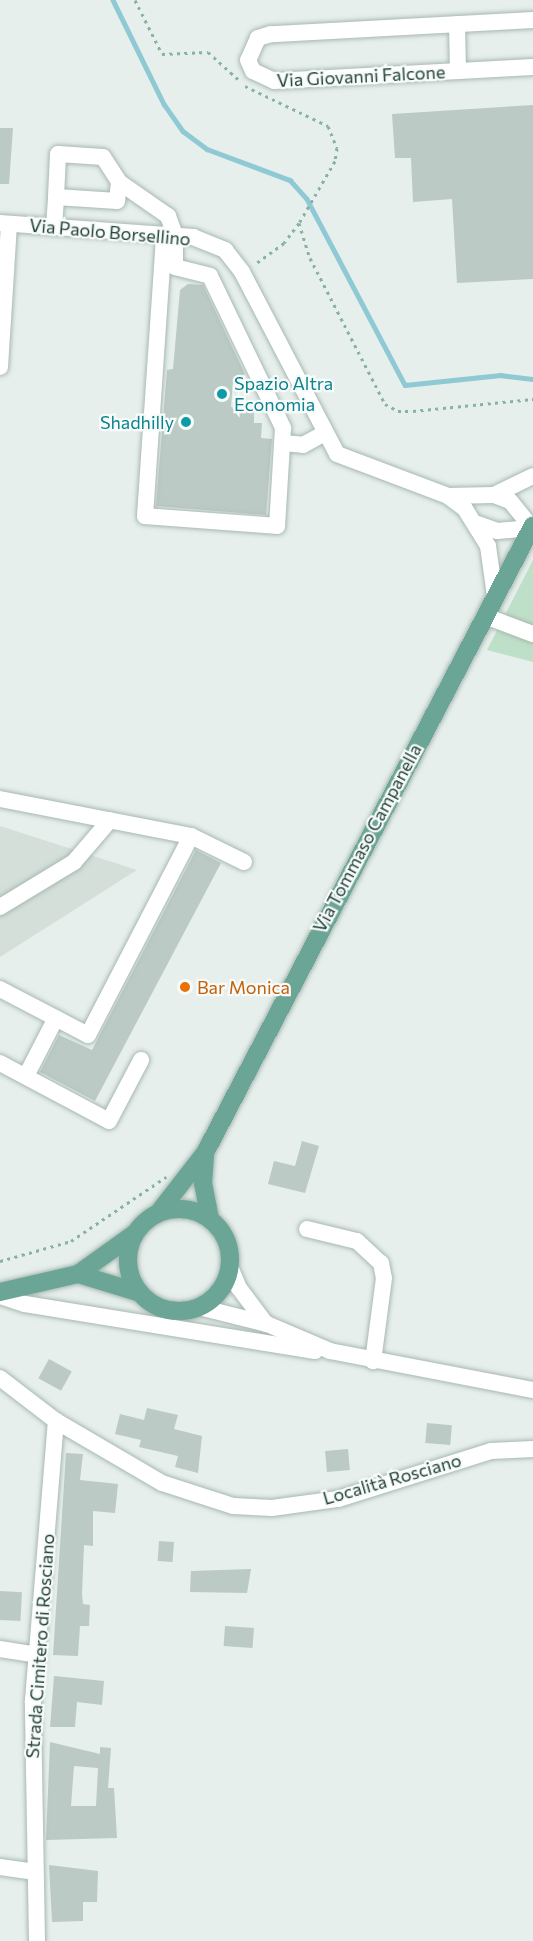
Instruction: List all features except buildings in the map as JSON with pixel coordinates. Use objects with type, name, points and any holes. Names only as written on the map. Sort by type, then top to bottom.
[{"type":"main road","name":"Via Tommaso Campanella","points":[[159,1212],[205,1153],[532,526]]},
{"type":"main road","name":"Via Tommaso Campanella","points":[[205,1153],[203,1183],[210,1219]]},
{"type":"main road","points":[[0,1294],[78,1274],[135,1233],[159,1212],[191,1210],[210,1219],[224,1236],[230,1267],[216,1295],[199,1307],[167,1310],[140,1293],[78,1274]]},
{"type":"main road","points":[[135,1233],[128,1264],[140,1293]]},
{"type":"street","name":"Via Giovanni Falcone","points":[[533,20],[271,34],[258,38],[248,60],[253,71],[274,81],[533,67]]},
{"type":"street","points":[[457,24],[458,71]]},
{"type":"street","points":[[54,227],[58,154],[103,157],[119,182],[168,216],[175,267],[210,276],[283,428],[277,526],[145,516],[170,235]]},
{"type":"street","points":[[56,197],[117,201],[119,182]]},
{"type":"street","points":[[0,367],[5,224]]},
{"type":"street","name":"Via Paolo Borsellino","points":[[5,224],[170,235],[225,250],[242,272],[337,454],[448,496],[494,495],[533,476]]},
{"type":"street","points":[[282,443],[303,444],[326,433]]},
{"type":"street","points":[[494,495],[510,501],[532,526]]},
{"type":"street","name":"Via Paolo Borsellino","points":[[448,496],[478,524],[494,569],[495,596]]},
{"type":"street","points":[[478,524],[497,531],[532,526]]},
{"type":"street","points":[[485,616],[533,634]]},
{"type":"street","points":[[0,799],[192,836],[244,862]]},
{"type":"street","points":[[0,907],[74,862],[110,820]]},
{"type":"street","points":[[0,989],[88,1035],[192,836]]},
{"type":"street","points":[[26,1077],[56,1018]]},
{"type":"street","points":[[0,1063],[110,1120],[141,1060]]},
{"type":"street","points":[[307,1229],[357,1241],[381,1263],[384,1278],[374,1361]]},
{"type":"street","points":[[230,1267],[239,1288],[267,1324]]},
{"type":"street","points":[[0,1294],[25,1304],[287,1349],[330,1351],[533,1390]]},
{"type":"street","points":[[199,1307],[267,1324],[330,1351]]},
{"type":"street","points":[[0,1378],[56,1421]]},
{"type":"street","name":"Località Rosciano","points":[[56,1421],[162,1483],[233,1506],[272,1508],[338,1499],[481,1454],[533,1449]]},
{"type":"street","name":"Strada Cimitero di Rosciano","points":[[37,1941],[34,1872],[36,1655],[56,1421]]},
{"type":"street","points":[[0,1650],[36,1655]]},
{"type":"street","points":[[0,1867],[34,1872]]},
{"type":"path","points":[[135,0],[162,54],[208,52],[258,94],[328,126],[337,148],[322,183],[299,223],[284,243],[242,272]]},
{"type":"path","points":[[299,223],[310,258],[385,404],[398,411],[413,411],[533,399]]},
{"type":"path","points":[[0,1261],[71,1241],[147,1187],[176,1175]]},
{"type":"shaded area","points":[[0,826],[137,870],[0,957]]},
{"type":"green space","points":[[533,560],[533,662],[487,650]]},
{"type":"waterway","points":[[113,0],[164,104],[183,131],[207,149],[290,180],[307,199],[405,385],[500,375],[533,379]]},
{"type":"place","name":"Spazio Altra Economia","points":[[222,394]]},
{"type":"place","name":"Shadhilly","points":[[186,422]]},
{"type":"place","name":"Bar Monica","points":[[185,987]]}]
